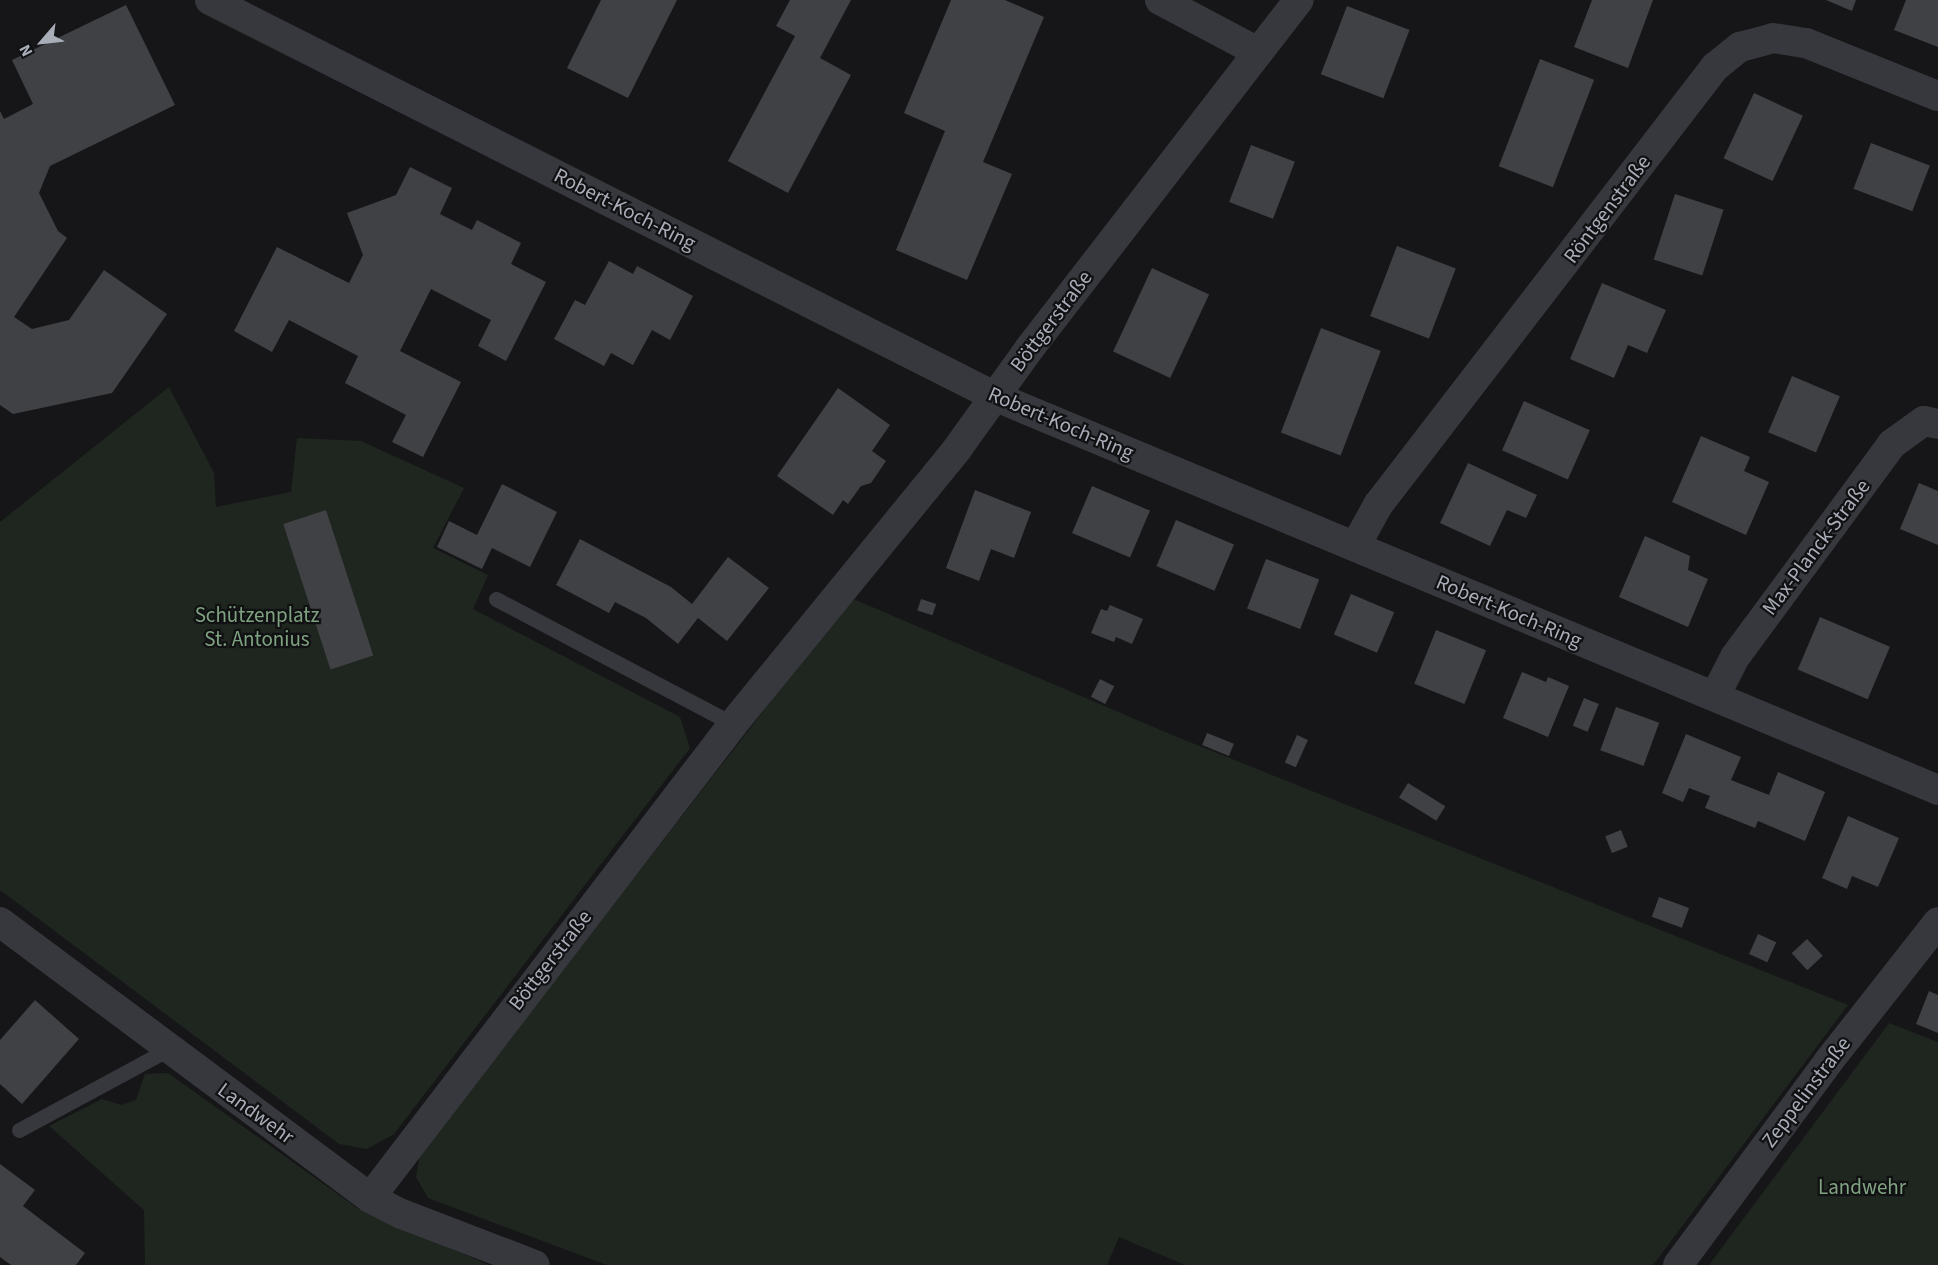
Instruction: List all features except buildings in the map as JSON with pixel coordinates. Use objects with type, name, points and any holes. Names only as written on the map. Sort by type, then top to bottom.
[{"type":"street","name":"Robert-Koch-Ring","points":[[210,0],[994,396],[1356,545],[1938,790]]},
{"type":"street","points":[[1160,0],[1258,52]]},
{"type":"street","name":"Böttgerstraße","points":[[370,1198],[733,724],[957,449],[994,396],[1299,0]]},
{"type":"street","name":"Röntgenstraße","points":[[1356,545],[1385,495],[1715,67],[1740,47],[1773,38],[1806,43],[1938,96]]},
{"type":"street","name":"Max-Planck-Straße","points":[[1715,696],[1735,657],[1892,444],[1924,421],[1938,424]]},
{"type":"street","name":"Landwehr","points":[[0,922],[370,1198],[402,1214],[535,1265]]},
{"type":"street","name":"Zeppelinstraße","points":[[1678,1265],[1828,1062],[1938,922]]},
{"type":"lane","points":[[496,599],[733,724]]},
{"type":"lane","points":[[19,1130],[169,1049]]},
{"type":"green space","name":"Schützenplatz St. Antonius","points":[[169,387],[214,473],[216,507],[291,492],[297,438],[361,441],[464,488],[433,548],[488,575],[473,609],[680,717],[690,748],[394,1134],[367,1149],[339,1144],[0,890],[0,522]]},
{"type":"green space","points":[[851,598],[1177,737],[1848,1005],[1653,1265],[1185,1265],[1119,1237],[1107,1265],[607,1265],[428,1198],[416,1177],[420,1154]]},
{"type":"green space","name":"Landwehr","points":[[1889,1023],[1938,1042],[1938,1265],[1709,1265]]},
{"type":"green space","points":[[168,1073],[360,1210],[489,1265],[145,1265],[144,1210],[49,1126],[102,1099],[121,1105],[136,1100],[145,1074]]}]
